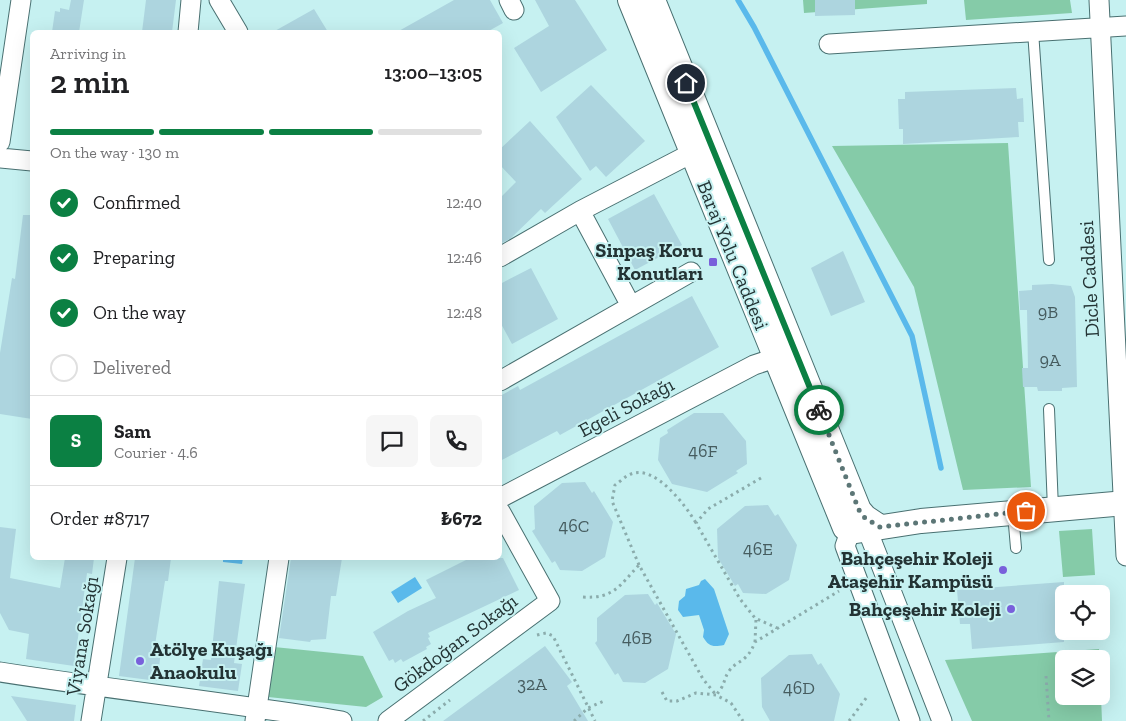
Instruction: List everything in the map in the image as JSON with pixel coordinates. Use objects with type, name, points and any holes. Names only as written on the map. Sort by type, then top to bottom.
[{"type":"street","points":[[0,142],[21,0]]},
{"type":"street","points":[[188,30],[191,0]]},
{"type":"street","points":[[219,0],[237,30]]},
{"type":"street","name":"Baraj Yolu Caddesi","points":[[630,0],[702,148]]},
{"type":"street","name":"Baraj Yolu Caddesi","points":[[653,0],[702,148],[785,353],[841,522],[866,529],[942,721]]},
{"type":"street","name":"Dicle Caddesi","points":[[1099,0],[1126,556]]},
{"type":"street","points":[[830,44],[1100,26],[1126,26]]},
{"type":"street","points":[[502,257],[580,211],[702,148]]},
{"type":"street","points":[[0,158],[30,161]]},
{"type":"street","points":[[580,211],[631,306]]},
{"type":"street","points":[[502,380],[691,272]]},
{"type":"street","name":"Egeli Sokağı","points":[[502,497],[754,366],[785,353]]},
{"type":"street","points":[[910,721],[845,546],[866,529],[1013,512],[1124,503]]},
{"type":"street","name":"Gökdoğan Sokağı","points":[[388,721],[550,601],[502,515]]},
{"type":"street","name":"Viyana Sokağı","points":[[91,721],[117,560]]},
{"type":"street","points":[[256,714],[279,560]]},
{"type":"street","points":[[0,672],[256,714],[342,721]]},
{"type":"lane","points":[[1033,31],[1049,260]]},
{"type":"lane","points":[[1049,409],[1053,509]]},
{"type":"lane","points":[[1013,512],[1016,548]]},
{"type":"path","points":[[716,695],[703,679],[639,565],[612,501],[615,485],[632,473],[652,475],[686,507],[740,600],[756,618],[777,628]]},
{"type":"path","points":[[696,523],[708,509],[761,478]]},
{"type":"path","points":[[584,597],[598,598],[617,591],[639,565]]},
{"type":"path","points":[[755,642],[839,591]]},
{"type":"path","points":[[716,695],[724,686],[729,671],[751,653],[755,642],[756,618]]},
{"type":"path","points":[[537,635],[546,633],[553,636],[595,721]]},
{"type":"path","points":[[1046,676],[1049,721]]},
{"type":"path","points":[[662,692],[667,702],[677,701],[696,693],[716,695],[732,703],[742,721]]},
{"type":"path","points":[[849,721],[859,705],[867,697]]},
{"type":"path","points":[[574,721],[588,708],[604,701]]},
{"type":"green space","points":[[803,0],[927,0],[927,4],[804,13]]},
{"type":"green space","points":[[964,0],[1070,0],[1072,13],[966,20]]},
{"type":"green space","points":[[1008,143],[1031,487],[963,490],[914,287],[832,146]]},
{"type":"green space","points":[[1092,529],[1095,575],[1063,577],[1059,531]]},
{"type":"green space","points":[[274,647],[363,656],[383,697],[366,707],[268,697]]},
{"type":"green space","points":[[1055,652],[1055,705],[1101,705],[1102,721],[972,721],[945,660]]},
{"type":"water","points":[[223,560],[243,560],[242,564],[223,562]]},
{"type":"water","points":[[415,577],[422,588],[398,603],[391,592]]},
{"type":"water","points":[[705,579],[714,589],[729,634],[724,645],[712,646],[707,643],[703,637],[704,630],[699,615],[683,617],[678,610],[679,601],[685,596],[686,589],[699,585]]},
{"type":"building","points":[[71,0],[84,0],[79,30],[52,30],[55,11],[60,12],[60,8],[69,10]]},
{"type":"building","points":[[146,0],[176,0],[172,30],[142,30]]},
{"type":"building","points":[[454,0],[490,0],[503,23],[491,30],[401,30]]},
{"type":"building","points":[[535,0],[575,0],[607,50],[541,92],[514,48],[549,26]]},
{"type":"building","points":[[815,0],[855,0],[855,15],[815,16]]},
{"type":"building","points":[[314,9],[327,30],[277,30]]},
{"type":"building","points":[[591,85],[645,141],[606,177],[596,166],[590,171],[556,117]]},
{"type":"building","points":[[1016,88],[1017,99],[1023,98],[1024,122],[1018,122],[1019,137],[903,144],[903,129],[899,129],[898,99],[905,99],[905,92]]},
{"type":"building","points":[[530,121],[582,179],[545,213],[541,209],[510,239],[502,243],[502,196],[516,182],[502,167],[502,147]]},
{"type":"building","points":[[654,194],[682,245],[635,270],[608,219]]},
{"type":"building","points":[[23,215],[30,215],[30,419],[0,414],[0,353],[12,278],[15,279]]},
{"type":"building","points":[[843,251],[865,302],[831,316],[811,268]]},
{"type":"building","points":[[531,268],[558,319],[512,344],[502,326],[502,283]]},
{"type":"building","points":[[1052,284],[1071,286],[1075,297],[1077,387],[1062,388],[1062,391],[1038,391],[1037,387],[1023,387],[1022,368],[1028,368],[1027,310],[1020,310],[1019,291],[1032,290],[1032,285]]},
{"type":"building","points":[[692,296],[719,347],[560,435],[557,431],[502,460],[502,395],[518,386],[520,390]]},
{"type":"building","points":[[694,413],[723,413],[746,441],[747,464],[736,471],[738,473],[707,492],[672,484],[658,460],[660,438],[668,433],[667,430]]},
{"type":"building","points":[[585,482],[592,493],[594,491],[613,522],[605,557],[582,571],[560,570],[555,561],[552,563],[532,531],[535,529],[534,506],[562,483]]},
{"type":"building","points":[[768,505],[775,516],[778,514],[797,545],[789,580],[766,594],[743,593],[738,584],[735,586],[718,558],[717,529],[745,506]]},
{"type":"building","points":[[0,527],[16,529],[10,578],[60,588],[65,560],[94,560],[92,574],[87,573],[74,666],[26,659],[29,634],[9,630],[0,613]]},
{"type":"building","points":[[503,558],[519,590],[428,633],[431,644],[426,647],[427,649],[403,662],[401,659],[395,663],[393,659],[389,661],[373,632],[408,611],[436,598],[426,580],[466,560],[502,560]]},
{"type":"building","points":[[135,560],[171,560],[168,581],[165,581],[155,645],[162,645],[157,681],[119,676]]},
{"type":"building","points":[[291,560],[342,560],[336,596],[331,596],[326,639],[311,640],[310,642],[279,638]]},
{"type":"building","points":[[219,581],[245,584],[234,663],[242,664],[238,691],[199,686],[203,659],[211,660]]},
{"type":"building","name":"Bahçeşehir Koleji","points":[[1064,582],[1064,585],[1055,585],[1055,640],[1064,640],[1064,642],[972,649],[970,624],[960,624],[957,590]]},
{"type":"building","points":[[648,594],[655,605],[657,603],[676,634],[668,669],[645,683],[623,682],[618,673],[615,675],[595,643],[597,641],[597,618],[625,595]]},
{"type":"building","points":[[545,646],[572,682],[567,686],[588,721],[443,721]]},
{"type":"building","points":[[812,654],[818,665],[821,663],[840,694],[834,721],[770,721],[762,707],[761,678],[789,655]]},
{"type":"building","points":[[11,696],[76,705],[74,721],[27,721]]},
{"type":"waterway","points":[[738,0],[754,27],[912,336],[941,468]]},
{"type":"way so far","points":[[819,410],[859,510],[865,518],[880,527],[1026,511]]},
{"type":"place","name":"Sinpaş Koru Konutları","points":[[713,262]]},
{"type":"place","name":"Bahçeşehir Koleji Ataşehir Kampüsü","points":[[1003,570]]},
{"type":"place","name":"Bahçeşehir Koleji","points":[[1011,609]]},
{"type":"place","name":"Atölye Kuşağı Anaokulu","points":[[140,661]]},
{"type":"route","points":[[686,83],[819,410]]}]
